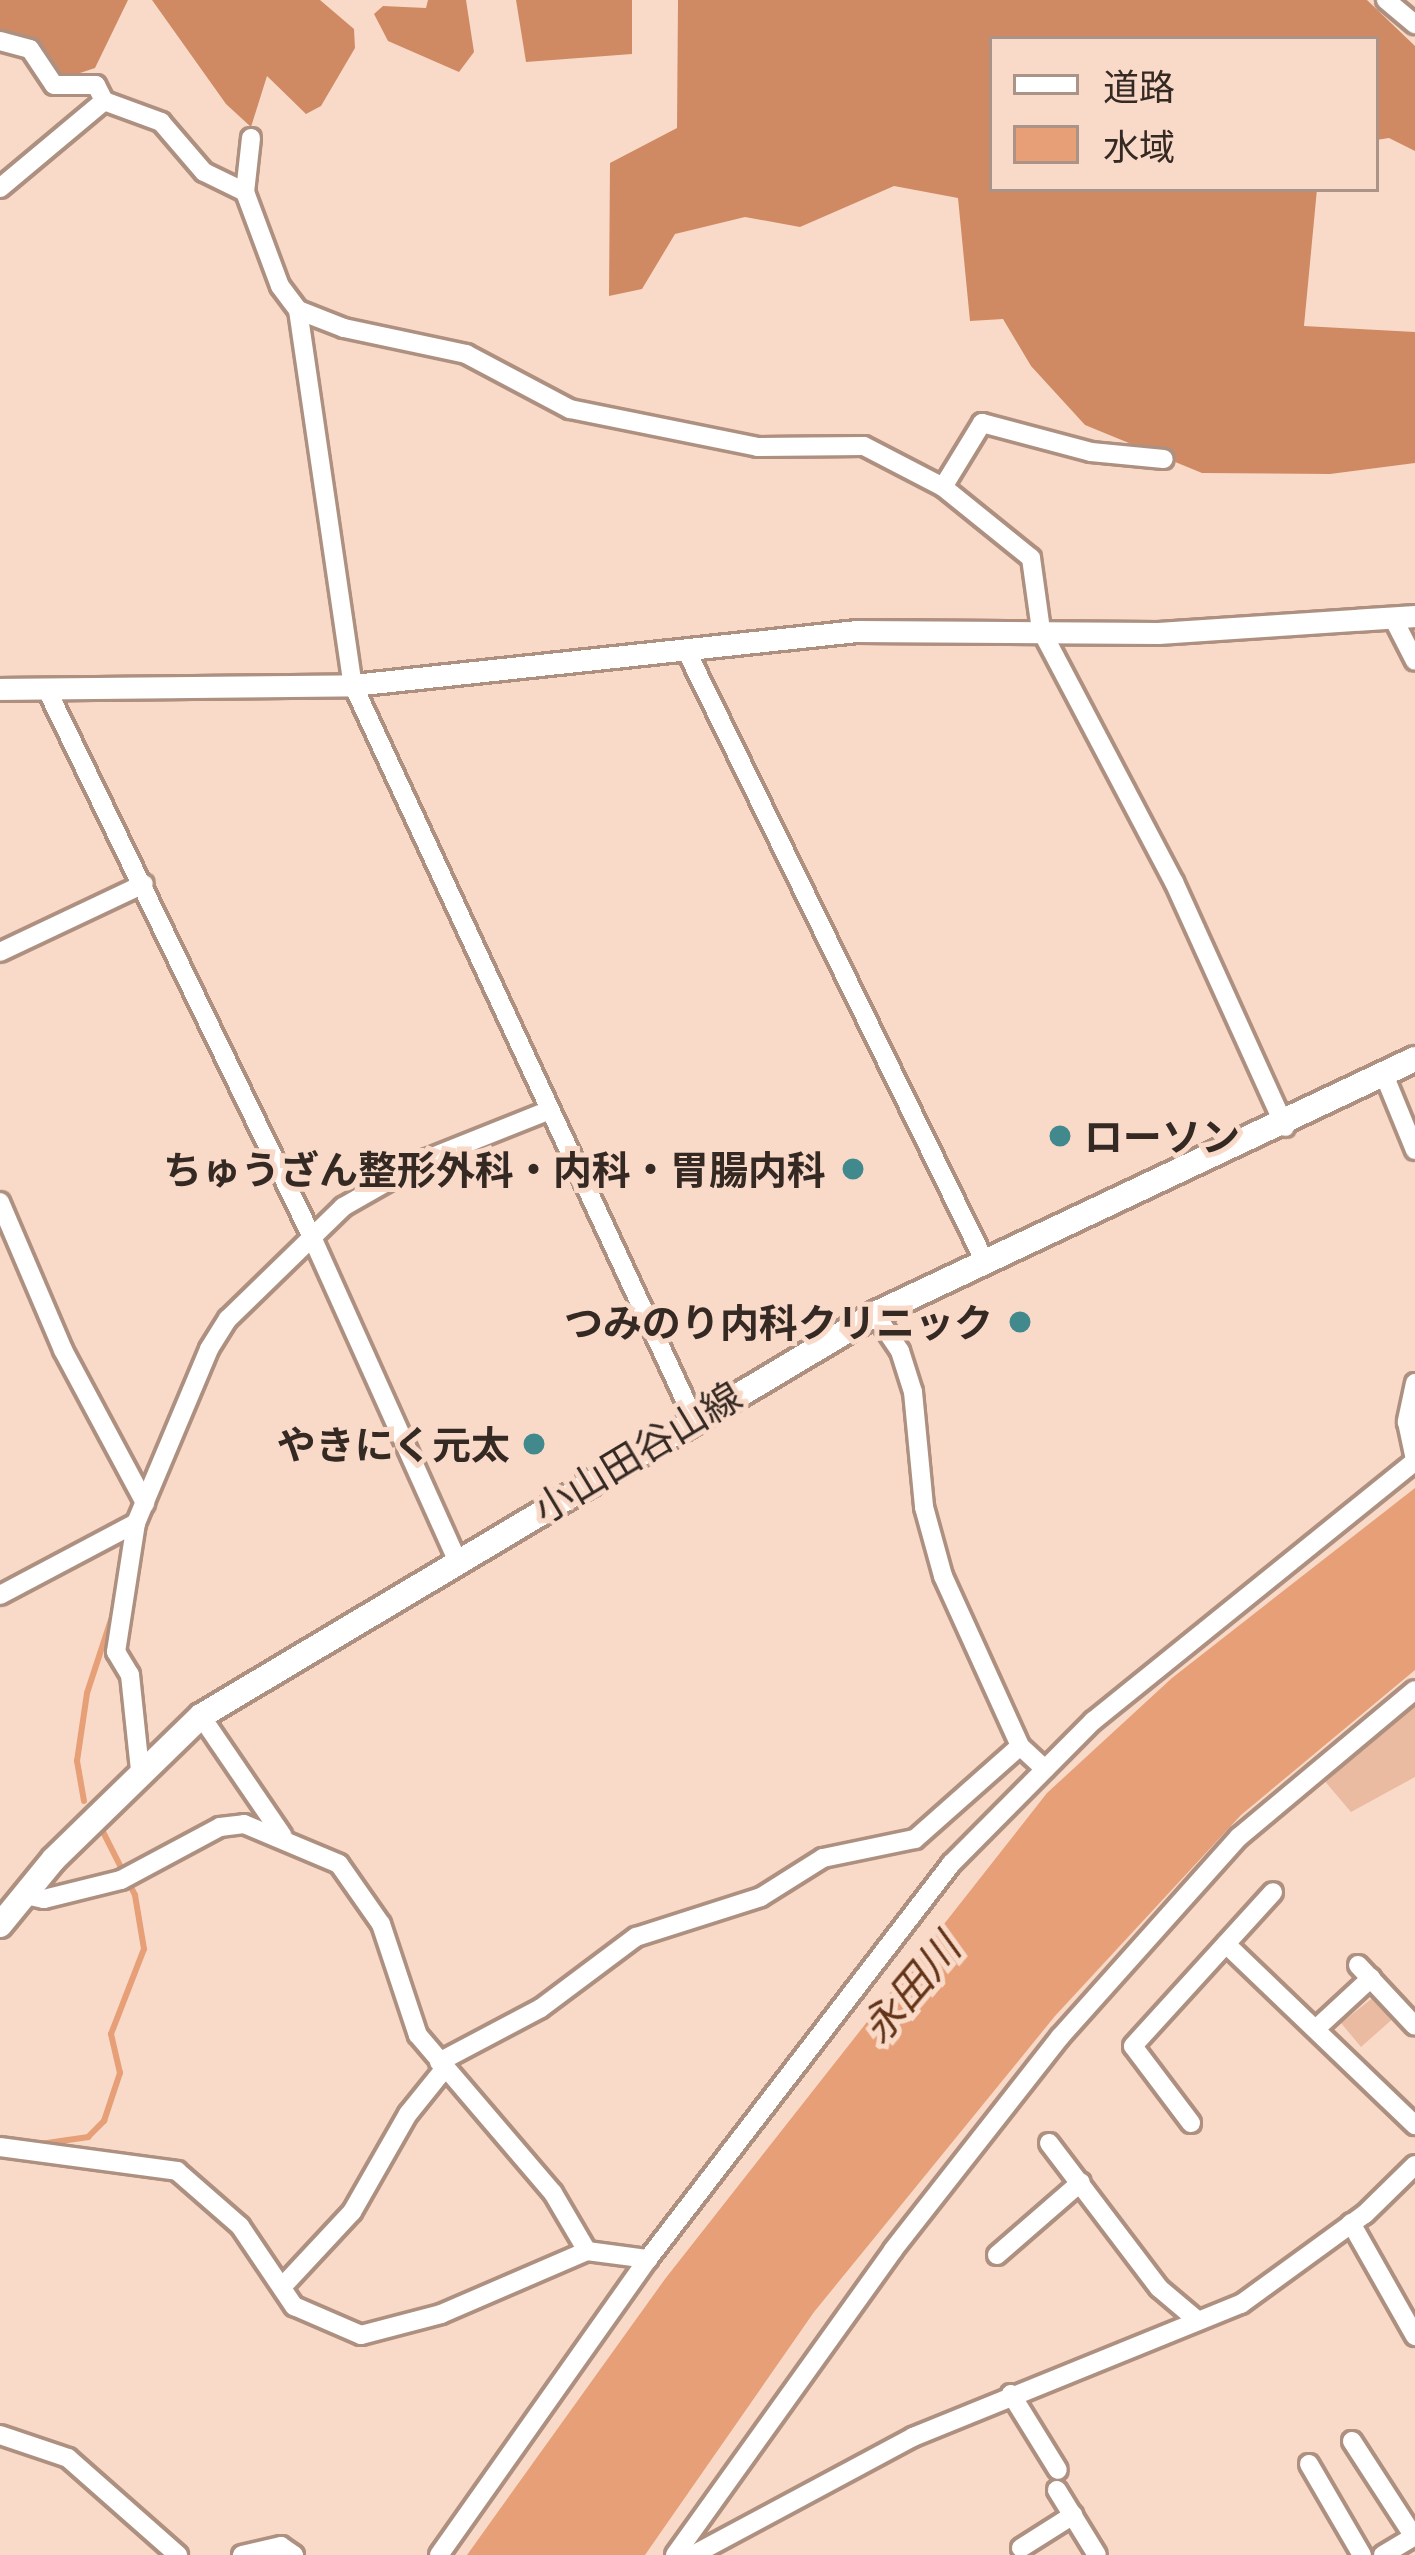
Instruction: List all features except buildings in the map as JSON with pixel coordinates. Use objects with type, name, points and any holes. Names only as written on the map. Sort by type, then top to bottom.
[{"type":"main road","name":"小山田谷山線","points":[[0,1924],[140,1770],[201,1716],[693,1417],[875,1314],[984,1260],[1285,1126],[1415,1059]]},
{"type":"street","points":[[1386,0],[1415,25]]},
{"type":"street","points":[[0,41],[31,49],[54,85],[96,85],[104,101],[161,122],[204,172],[245,192]]},
{"type":"street","points":[[0,188],[104,101]]},
{"type":"street","points":[[251,138],[245,192],[280,286],[298,310],[353,685],[693,1417]]},
{"type":"street","points":[[298,310],[471,356],[570,410],[758,447],[864,446],[944,488],[1031,558],[1041,631],[1174,882],[1285,1126]]},
{"type":"street","points":[[944,488],[982,424],[1090,452],[1164,460]]},
{"type":"street","points":[[0,689],[353,685],[857,631],[1244,631],[1404,617],[1415,661]]},
{"type":"street","points":[[686,650],[984,1260]]},
{"type":"street","points":[[48,692],[311,1235],[457,1560]]},
{"type":"street","points":[[0,952],[144,884]]},
{"type":"street","points":[[1385,1077],[1415,1150]]},
{"type":"street","points":[[140,1770],[130,1675],[116,1652],[136,1523],[209,1349],[311,1235],[379,1184],[550,1110]]},
{"type":"street","points":[[0,1202],[63,1351],[146,1503]]},
{"type":"street","points":[[875,1314],[900,1351],[914,1392],[932,1546],[1020,1746],[1045,1769]]},
{"type":"street","points":[[439,2555],[649,2259],[890,1937],[1045,1769],[1214,1619],[1415,1461],[1407,1422],[1415,1383]]},
{"type":"street","points":[[0,1595],[136,1523]]},
{"type":"street","points":[[674,2555],[893,2250],[1060,2037],[1239,1837],[1415,1690]]},
{"type":"street","points":[[201,1716],[283,1836]]},
{"type":"street","points":[[282,2288],[352,2212],[442,2065],[541,2008],[636,1937],[760,1897],[824,1858],[931,1831],[1020,1746]]},
{"type":"street","points":[[26,1895],[44,1899],[129,1877],[220,1827],[244,1824],[283,1836],[339,1864],[366,1892],[418,2035],[553,2193],[586,2251]]},
{"type":"street","points":[[1191,2123],[1133,2046],[1273,1892]]},
{"type":"street","points":[[1226,1943],[1319,2026],[1415,2126]]},
{"type":"street","points":[[1319,2026],[1365,1971],[1415,2026]]},
{"type":"street","points":[[1049,2143],[1159,2288],[1198,2321]]},
{"type":"street","points":[[0,2147],[177,2170],[240,2226],[282,2288],[314,2321],[361,2335],[386,2332],[586,2251],[649,2259]]},
{"type":"street","points":[[694,2555],[913,2437],[1241,2304],[1351,2223],[1415,2165]]},
{"type":"street","points":[[997,2255],[1081,2182]]},
{"type":"street","points":[[1351,2223],[1415,2336]]},
{"type":"street","points":[[1011,2394],[1097,2555]]},
{"type":"street","points":[[0,2435],[68,2458],[178,2555]]},
{"type":"street","points":[[1352,2441],[1415,2536],[1383,2555]]},
{"type":"street","points":[[1309,2464],[1362,2555]]},
{"type":"street","points":[[1022,2548],[1073,2515]]},
{"type":"street","points":[[242,2555],[281,2546],[294,2555]]},
{"type":"shaded area","points":[[0,0],[128,0],[95,68],[68,77],[52,74],[30,41],[0,35]]},
{"type":"shaded area","points":[[152,0],[320,0],[354,29],[355,48],[321,106],[306,114],[267,76],[251,127],[226,104]]},
{"type":"shaded area","points":[[428,0],[466,0],[474,52],[459,72],[388,41],[374,14],[383,6],[426,8]]},
{"type":"shaded area","points":[[516,0],[632,0],[632,54],[526,62]]},
{"type":"shaded area","points":[[678,0],[1367,0],[1415,46],[1415,151],[1389,138],[1379,140],[1379,36],[989,36],[989,192],[1317,192],[1304,326],[1415,332],[1415,463],[1330,474],[1202,473],[1085,425],[1031,366],[1003,319],[970,321],[958,198],[894,186],[800,227],[745,217],[675,234],[642,289],[609,296],[610,163],[677,128]]},
{"type":"shaded area","points":[[1415,1697],[1415,1777],[1351,1812],[1317,1772]]},
{"type":"shaded area","points":[[1375,1996],[1396,2016],[1361,2047],[1341,2023]]},
{"type":"water","name":"永田川","points":[[1415,1488],[1415,1670],[1241,1815],[1055,2016],[814,2312],[645,2555],[467,2555],[665,2279],[1047,1793],[1172,1678]]},
{"type":"waterway","points":[[84,1801],[77,1761],[87,1693],[114,1611]]},
{"type":"waterway","points":[[40,2144],[88,2137],[104,2121],[120,2073],[111,2034],[144,1949],[135,1895],[103,1832]]},
{"type":"place","name":"ローソン","points":[[1060,1136]]},
{"type":"place","name":"ちゅうざん整形外科・内科・胃腸内科","points":[[853,1169]]},
{"type":"place","name":"つみのり内科クリニック","points":[[1020,1322]]},
{"type":"place","name":"やきにく元太","points":[[534,1444]]}]
